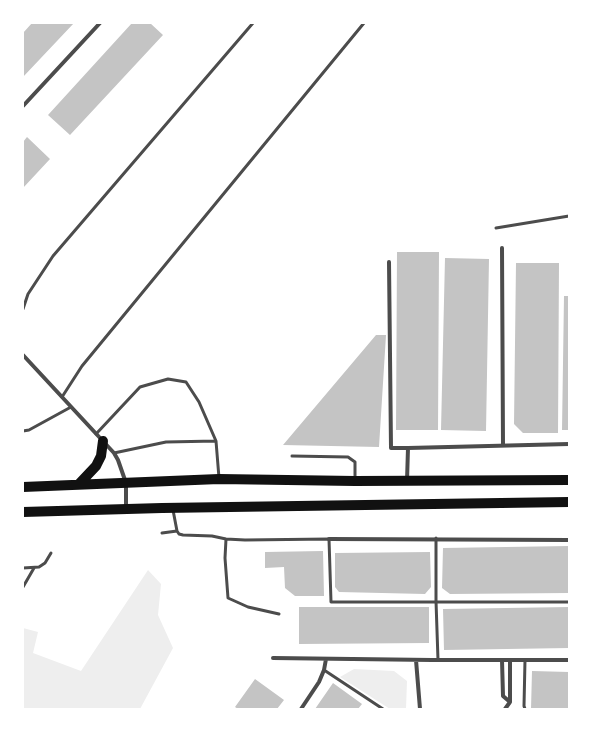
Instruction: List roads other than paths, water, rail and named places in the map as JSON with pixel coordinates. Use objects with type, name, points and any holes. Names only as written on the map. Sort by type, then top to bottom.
[{"type":"highway","points":[[79,484],[96,466],[101,456],[100,437]]},
{"type":"highway","points":[[23,487],[219,479],[355,481],[569,480]]},
{"type":"highway","points":[[23,512],[172,508],[569,502]]},
{"type":"street","points":[[23,106],[100,23]]},
{"type":"street","points":[[502,248],[503,445]]},
{"type":"street","points":[[389,262],[391,448],[569,444]]},
{"type":"street","points":[[23,355],[114,453],[126,482],[126,509]]},
{"type":"street","points":[[407,481],[408,448]]},
{"type":"street","points":[[329,539],[436,538],[569,540]]},
{"type":"street","points":[[273,658],[569,660]]},
{"type":"street","points":[[302,709],[316,688],[324,670],[326,659]]},
{"type":"street","points":[[416,660],[420,709]]},
{"type":"street","points":[[502,660],[503,696],[510,702]]},
{"type":"street","points":[[505,709],[510,702],[510,660]]},
{"type":"lane","points":[[23,309],[28,294],[53,256],[253,23]]},
{"type":"lane","points":[[62,397],[85,362],[364,23]]},
{"type":"lane","points":[[496,228],[569,216]]},
{"type":"lane","points":[[100,437],[140,387],[168,379],[186,382],[199,402],[216,442],[219,479]]},
{"type":"lane","points":[[23,431],[29,430],[71,407]]},
{"type":"lane","points":[[114,453],[166,442],[216,442]]},
{"type":"lane","points":[[292,456],[348,456],[355,462],[355,481]]},
{"type":"lane","points":[[172,508],[177,531]]},
{"type":"lane","points":[[162,533],[177,531],[183,535],[212,536],[226,539],[245,540],[329,539],[331,602],[569,602]]},
{"type":"lane","points":[[436,538],[438,660]]},
{"type":"lane","points":[[226,539],[225,558],[228,598],[248,607],[279,614]]},
{"type":"lane","points":[[23,568],[39,567],[45,563],[51,553]]},
{"type":"lane","points":[[23,587],[34,568]]},
{"type":"lane","points":[[525,660],[525,709]]},
{"type":"lane","points":[[324,670],[383,709]]}]
